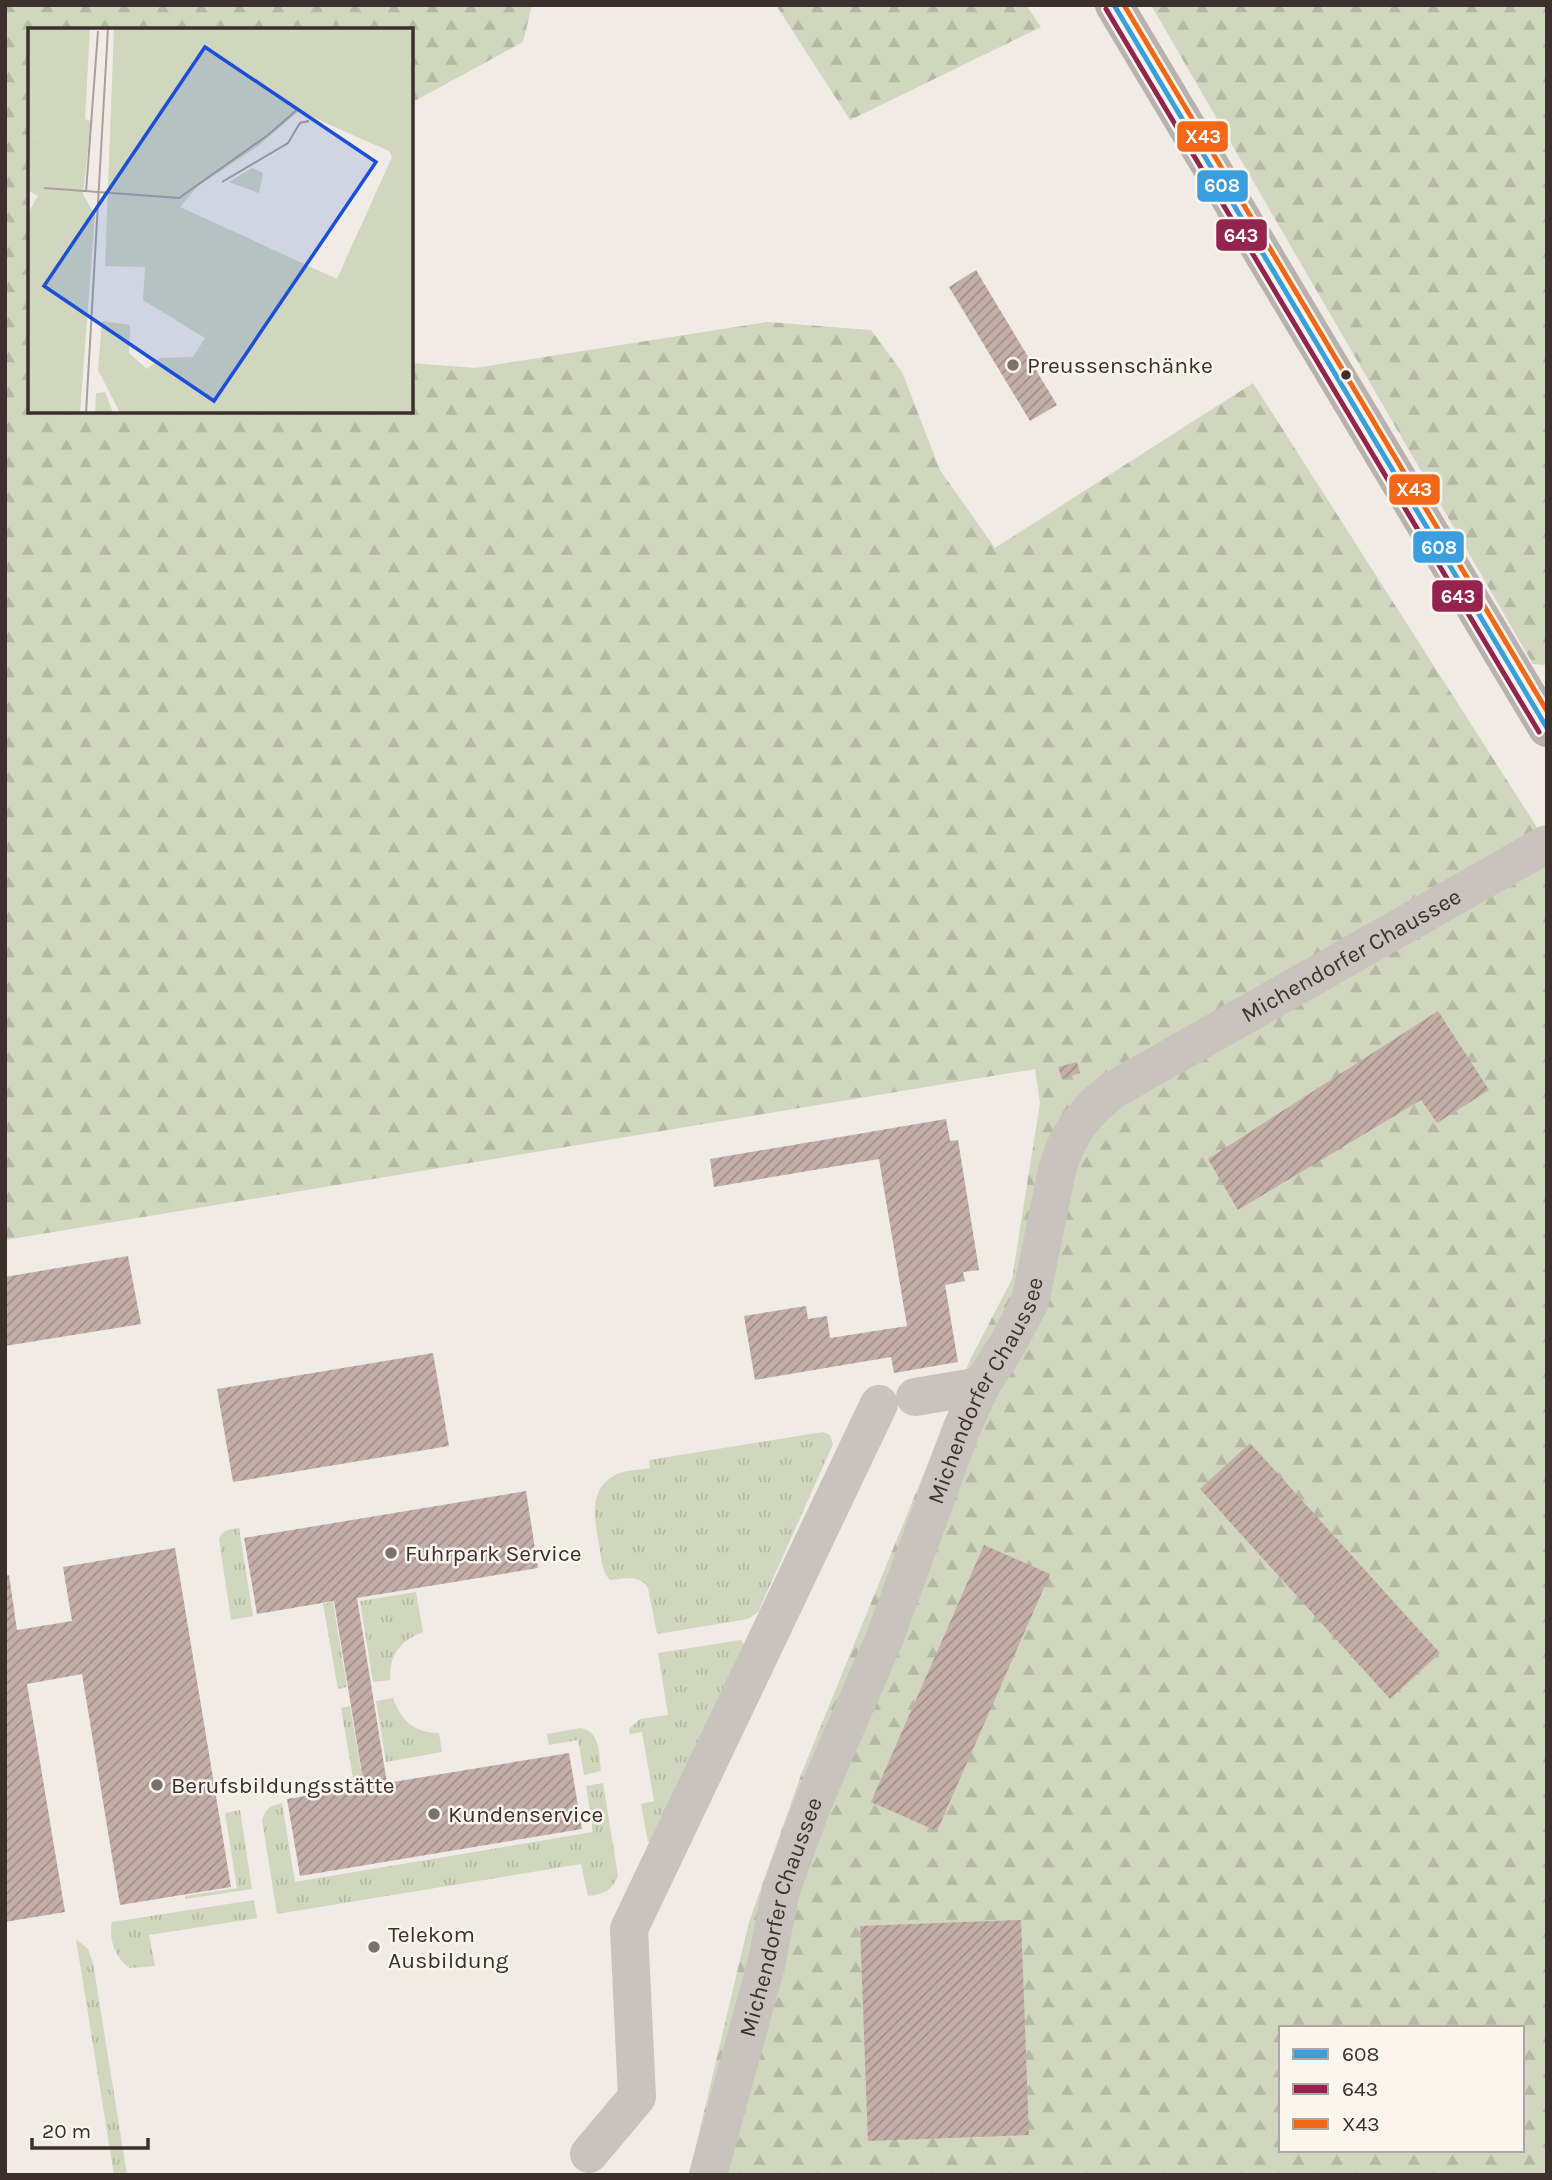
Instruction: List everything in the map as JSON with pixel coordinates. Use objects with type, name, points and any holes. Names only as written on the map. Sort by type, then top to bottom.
[{"type":"main road","points":[[1114,5],[1547,727]]},
{"type":"lane","name":"Michendorfer Chaussee","points":[[709,2175],[766,1965],[781,1890],[813,1803],[885,1637],[961,1430],[981,1386],[1030,1303],[1056,1170],[1077,1126],[1113,1090],[1547,844]]},
{"type":"lane","points":[[589,2154],[637,2097],[629,1929],[897,1400],[981,1386]]},
{"type":"green space","points":[[5,5],[532,5],[523,42],[413,102],[413,28],[28,28],[28,413],[413,413],[413,363],[475,368],[767,322],[871,330],[902,372],[940,470],[995,548],[1253,383],[1547,843],[1547,2175],[689,2175],[749,1922],[802,1772],[970,1360],[1012,1279],[1040,1103],[1035,1069],[5,1240]]},
{"type":"green space","points":[[776,5],[1026,5],[1041,27],[850,120]]},
{"type":"green space","points":[[1151,5],[1547,5],[1547,665],[1533,664]]},
{"type":"green space","points":[[823,1432],[830,1435],[833,1444],[758,1612],[748,1619],[657,1634],[645,1584],[631,1578],[610,1580],[605,1572],[595,1514],[601,1487],[617,1474],[650,1468],[649,1460]]},
{"type":"green space","points":[[239,1528],[253,1616],[231,1620],[219,1539],[224,1532]]},
{"type":"green space","points":[[416,1592],[423,1632],[408,1640],[398,1650],[391,1663],[390,1680],[373,1682],[360,1601]]},
{"type":"green space","points":[[333,1602],[347,1687],[338,1689],[323,1604]]},
{"type":"green space","points":[[741,1640],[744,1645],[651,1842],[648,1842],[641,1804],[654,1801],[642,1732],[630,1734],[629,1729],[640,1719],[668,1715],[658,1653]]},
{"type":"green space","points":[[393,1698],[400,1713],[410,1724],[423,1731],[439,1733],[442,1752],[386,1762],[376,1701]]},
{"type":"green space","points":[[350,1706],[362,1776],[353,1778],[341,1708]]},
{"type":"green space","points":[[581,1728],[588,1730],[596,1739],[601,1771],[584,1775],[578,1740],[549,1745],[547,1734]]},
{"type":"green space","points":[[603,1783],[618,1876],[613,1885],[603,1893],[588,1896],[581,1864],[277,1914],[262,1820],[266,1811],[274,1805],[282,1803],[295,1882],[593,1832],[586,1786]]},
{"type":"green space","points":[[240,1810],[252,1889],[185,1899],[185,1896],[237,1888],[225,1813]]},
{"type":"green space","points":[[254,1900],[257,1918],[149,1935],[155,1966],[130,1968],[114,1948],[112,1922]]},
{"type":"green space","points":[[76,1939],[88,1949],[93,1963],[127,2175],[114,2175]]},
{"type":"building","points":[[976,270],[1057,405],[1030,421],[949,287]]},
{"type":"building","points":[[1438,1011],[1489,1090],[1437,1123],[1421,1100],[1238,1210],[1208,1159]]},
{"type":"building","points":[[1077,1062],[1080,1073],[1062,1079],[1058,1067]]},
{"type":"building","points":[[946,1119],[950,1141],[958,1140],[979,1270],[963,1272],[965,1281],[945,1285],[958,1362],[894,1373],[891,1357],[755,1380],[744,1316],[806,1306],[808,1319],[827,1316],[830,1338],[907,1326],[879,1159],[714,1187],[710,1159]]},
{"type":"building","points":[[128,1256],[141,1324],[5,1346],[5,1277]]},
{"type":"building","points":[[433,1353],[449,1446],[233,1482],[217,1389]]},
{"type":"building","points":[[1250,1443],[1440,1653],[1390,1699],[1200,1489]]},
{"type":"building","points":[[526,1491],[538,1568],[357,1598],[387,1783],[569,1753],[582,1829],[300,1876],[287,1799],[364,1786],[334,1601],[257,1614],[244,1538]]},
{"type":"building","points":[[984,1545],[1050,1574],[937,1831],[871,1802]]},
{"type":"building","name":"Berufsbildungsstätte","points":[[175,1548],[231,1887],[120,1905],[82,1674],[27,1684],[65,1912],[5,1922],[5,1576],[9,1575],[17,1630],[72,1621],[63,1567]]},
{"type":"building","points":[[1021,1920],[1029,2135],[868,2141],[860,1926]]},
{"type":"transit line","name":"608","points":[[1114,5],[1547,728]]},
{"type":"transit line","name":"X43","points":[[1124,5],[1547,711]]},
{"type":"transit line","name":"643","points":[[1106,9],[1539,732]]},
{"type":"place","name":"Preussenschänke","points":[[1013,365]]},
{"type":"place","name":"Fuhrpark Service","points":[[391,1553]]},
{"type":"place","name":"Berufsbildungsstätte","points":[[157,1785]]},
{"type":"place","name":"Kundenservice","points":[[434,1814]]},
{"type":"place","name":"Telekom Ausbildung","points":[[374,1947]]}]
